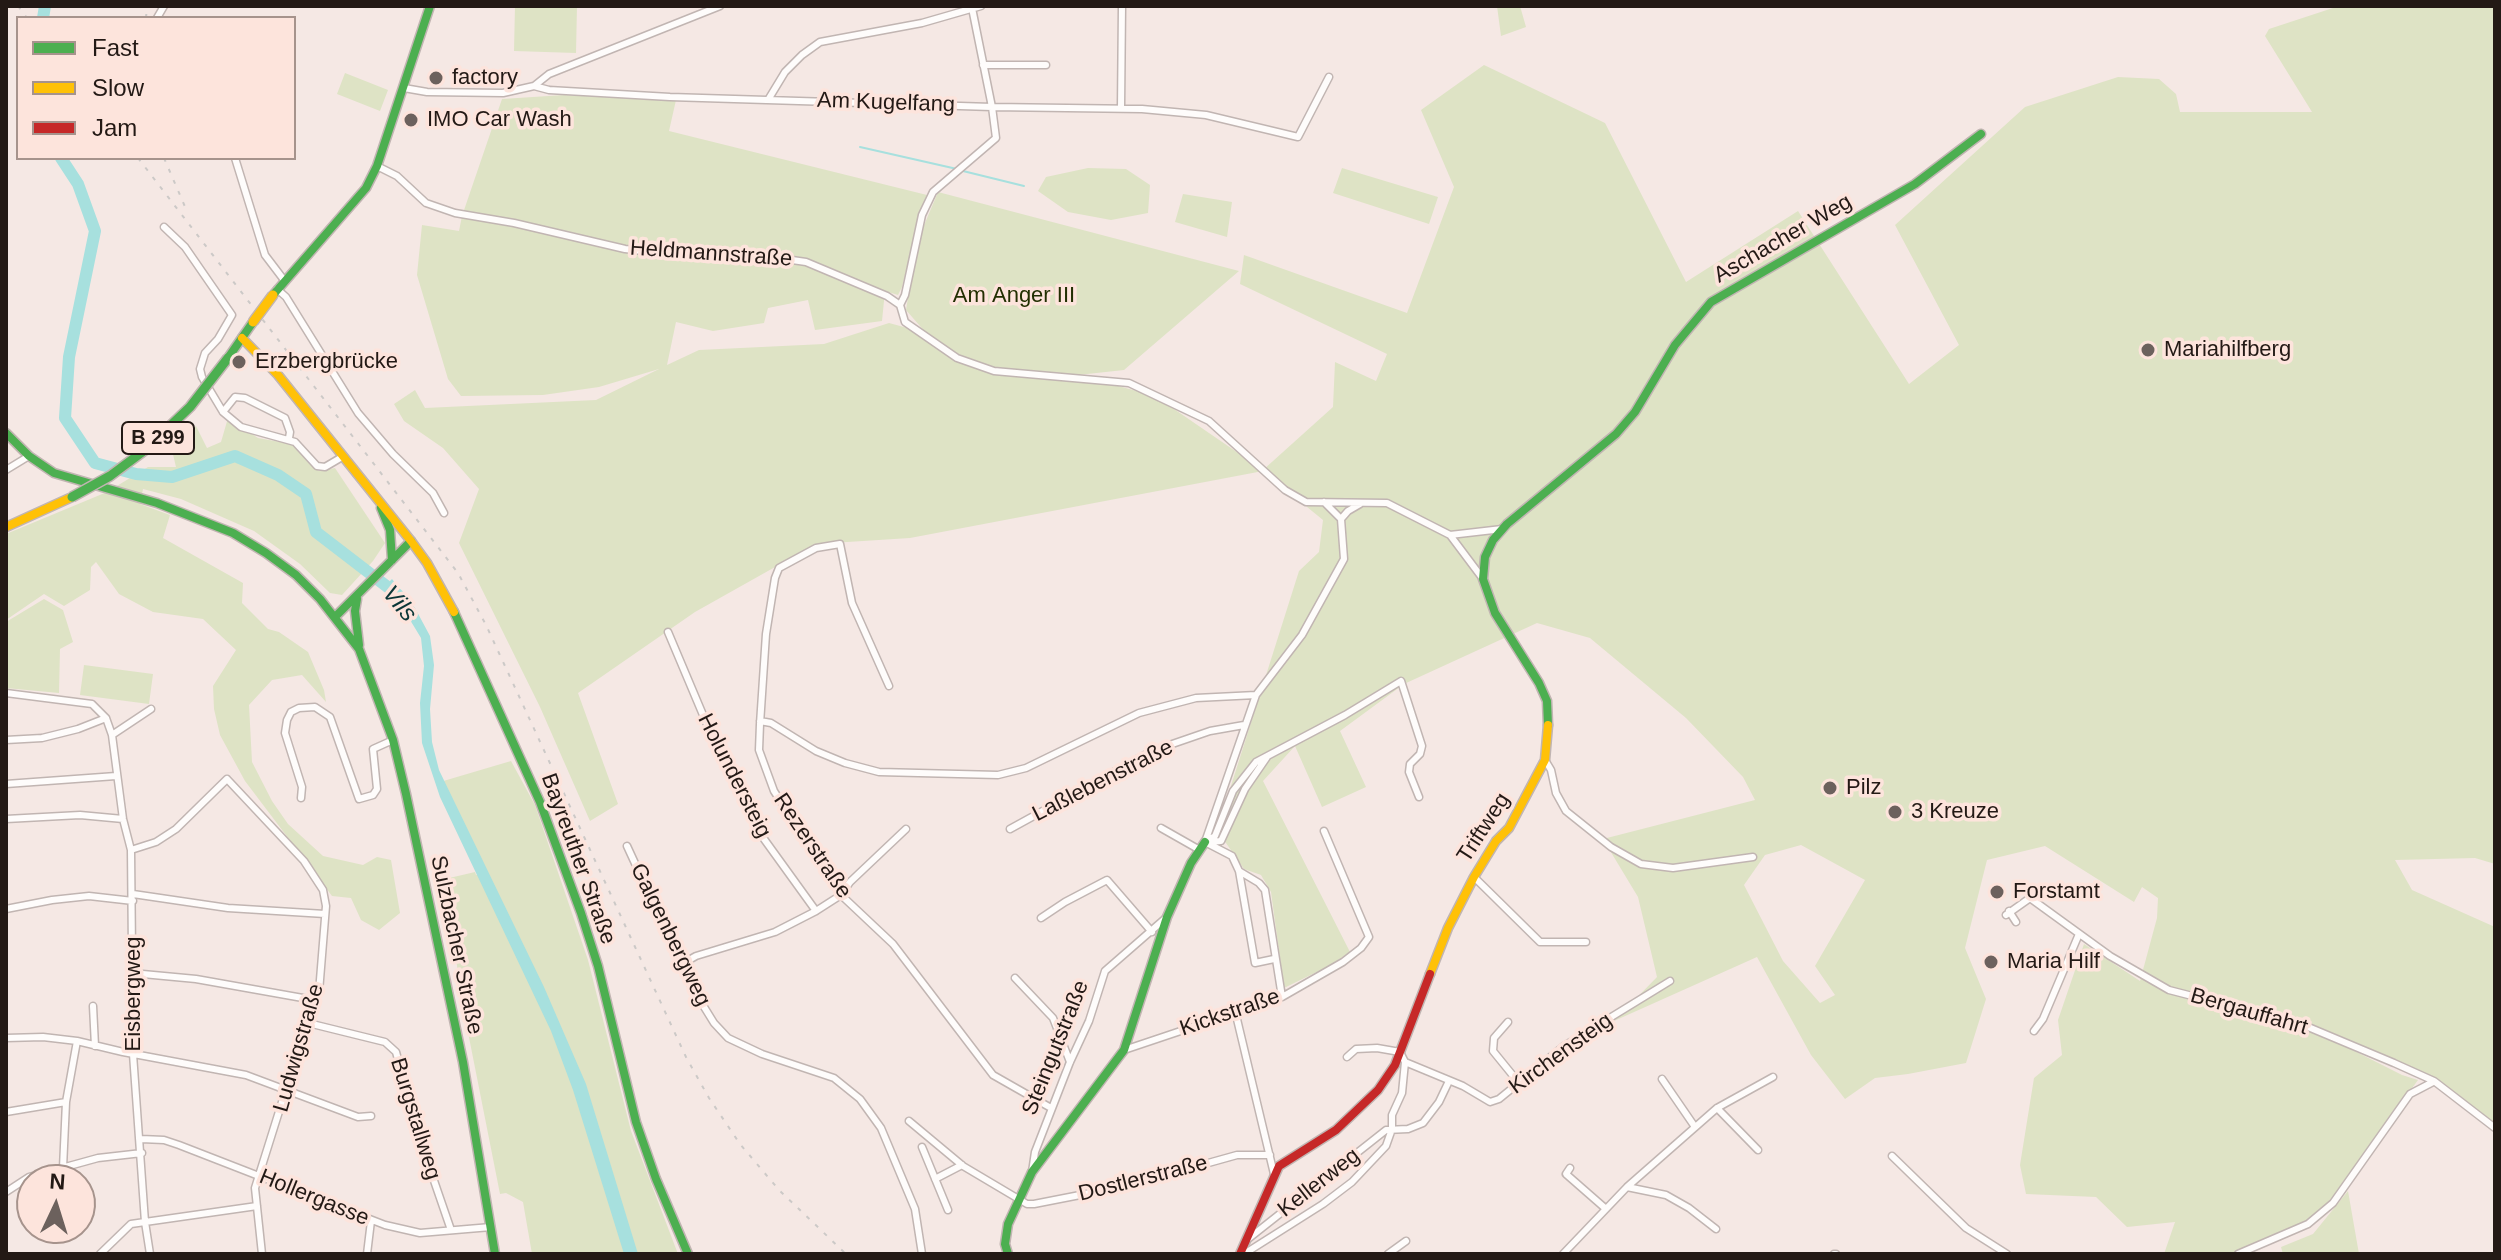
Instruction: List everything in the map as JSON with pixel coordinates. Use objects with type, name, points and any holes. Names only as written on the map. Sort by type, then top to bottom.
[{"type":"street","name":"B 299","points":[[6,527],[110,476],[145,450],[190,407],[284,280],[358,200],[377,166],[430,6]]},
{"type":"street","points":[[534,86],[549,74],[720,6]]},
{"type":"street","points":[[768,100],[785,72],[820,42],[922,23],[981,6]]},
{"type":"street","points":[[1121,108],[1122,6]]},
{"type":"street","points":[[900,305],[905,295],[922,215],[933,192],[996,138],[972,8]]},
{"type":"street","points":[[983,65],[1046,65]]},
{"type":"street","name":"Am Kugelfang","points":[[404,88],[427,92],[503,93],[534,86],[549,90],[768,100],[1121,108],[1206,115],[1298,137],[1329,77]]},
{"type":"street","name":"Aschacher Weg","points":[[1483,579],[1485,557],[1502,529],[1616,434],[1635,412],[1675,345],[1711,302],[1915,184],[1981,134]]},
{"type":"street","points":[[236,160],[265,255],[284,280]]},
{"type":"street","name":"Heldmannstraße","points":[[377,166],[397,176],[426,203],[441,210],[514,223],[625,249],[771,257],[806,262],[887,296],[900,305],[905,322],[957,358],[994,371],[1129,383],[1209,421],[1285,490],[1306,502],[1324,502]]},
{"type":"street","points":[[164,227],[185,247],[232,315],[218,339],[205,353],[200,369],[223,412],[241,427],[289,438],[317,466],[325,467],[342,457]]},
{"type":"street","points":[[275,292],[286,297],[358,413],[393,454],[433,493],[444,513]]},
{"type":"street","name":"Bayreuther Straße","points":[[242,338],[278,375],[411,541],[427,563],[463,629],[540,802],[598,966],[636,1122],[688,1254]]},
{"type":"street","points":[[223,412],[235,397],[245,398],[285,418],[289,438]]},
{"type":"street","name":"Sulzbacher Straße","points":[[6,433],[29,456],[54,473],[157,503],[233,533],[266,553],[296,575],[336,616],[359,649]]},
{"type":"street","points":[[6,470],[29,456]]},
{"type":"street","name":"Bayreuther Straße","points":[[378,500],[390,530],[392,560]]},
{"type":"street","points":[[1324,502],[1387,503],[1450,535],[1483,579]]},
{"type":"street","points":[[1324,502],[1341,519],[1362,502]]},
{"type":"street","name":"Steingutstraße","points":[[1008,1254],[1005,1244],[1008,1224],[1032,1172],[1124,1050],[1167,917],[1202,846],[1256,695],[1302,635],[1344,559],[1341,519]]},
{"type":"street","points":[[1450,535],[1502,529]]},
{"type":"street","points":[[336,616],[350,610],[357,598],[411,541]]},
{"type":"street","name":"Rezerstraße","points":[[889,686],[852,603],[840,544],[816,548],[779,568],[766,634],[759,750],[774,791],[841,895],[893,944],[993,1075],[1051,1108]]},
{"type":"street","name":"Triftweg","points":[[1242,1254],[1279,1166],[1336,1130],[1378,1090],[1395,1065],[1448,928],[1474,877],[1496,841],[1509,828],[1545,760],[1549,717],[1547,701],[1495,613],[1483,579]]},
{"type":"street","name":"Sulzbacher Straße","points":[[350,610],[359,649],[393,740],[463,1062],[495,1254]]},
{"type":"street","name":"Holundersteig","points":[[668,632],[722,760],[764,839],[816,911]]},
{"type":"street","name":"Steingutstraße","points":[[1202,846],[1215,836],[1233,791],[1256,762],[1401,681],[1422,746],[1420,754],[1410,764],[1409,772],[1419,797]]},
{"type":"street","points":[[6,693],[92,704],[106,718],[42,738],[6,740]]},
{"type":"street","points":[[760,721],[771,723],[816,751],[879,772],[998,775],[1026,768],[1139,713],[1196,698],[1256,695]]},
{"type":"street","points":[[301,798],[302,787],[285,733],[291,712],[307,706],[322,709],[328,714],[359,799],[373,795],[377,789],[373,749],[393,740]]},
{"type":"street","points":[[112,735],[151,709]]},
{"type":"street","name":"Eisbergweg","points":[[106,718],[112,735],[123,819],[131,850],[133,1054],[150,1254]]},
{"type":"street","name":"Laßlebenstraße","points":[[1010,829],[1152,751],[1210,731],[1244,725]]},
{"type":"street","points":[[1545,760],[1566,811],[1611,847],[1641,864],[1673,868],[1753,857]]},
{"type":"street","points":[[6,784],[116,776]]},
{"type":"street","name":"Ludwigstraße","points":[[131,850],[156,842],[176,829],[227,779],[304,861],[323,890],[325,914],[319,992],[255,1188],[262,1254]]},
{"type":"street","points":[[6,819],[80,815],[123,819]]},
{"type":"street","points":[[1161,828],[1232,856],[1239,871],[1255,963],[1274,959]]},
{"type":"street","points":[[682,964],[696,956],[775,932],[816,911],[841,895],[850,882],[906,829]]},
{"type":"street","name":"Kickstraße","points":[[1124,1050],[1236,1015],[1282,997],[1343,962],[1369,937],[1324,831]]},
{"type":"street","name":"Galgenbergweg","points":[[627,846],[700,1000],[728,1038],[762,1054],[834,1078],[860,1099],[881,1128],[915,1209],[922,1254]]},
{"type":"street","points":[[1239,871],[1265,890],[1282,997]]},
{"type":"street","points":[[1474,877],[1540,942],[1586,942]]},
{"type":"street","points":[[1041,918],[1107,880],[1152,932]]},
{"type":"street","points":[[6,909],[89,896],[325,914]]},
{"type":"street","name":"Bergauffahrt","points":[[2016,922],[2007,913],[2030,898],[2136,973],[2169,990],[2301,1024],[2434,1081],[2495,1128]]},
{"type":"street","name":"Steingutstraße","points":[[1032,1172],[1035,1152],[1089,1021],[1105,971],[1167,917]]},
{"type":"street","points":[[2034,1031],[2043,1019],[2079,934]]},
{"type":"street","points":[[132,973],[196,979],[314,1000]]},
{"type":"street","points":[[1015,978],[1053,1018],[1070,1062]]},
{"type":"street","name":"Kirchensteig","points":[[1405,1062],[1490,1102],[1499,1099],[1564,1046],[1670,981]]},
{"type":"street","points":[[93,1006],[95,1046]]},
{"type":"street","points":[[1236,1015],[1274,1174]]},
{"type":"street","points":[[1508,1022],[1494,1038],[1493,1051],[1519,1083]]},
{"type":"street","name":"Burgstallweg","points":[[308,1023],[385,1042],[396,1052],[420,1140],[451,1230]]},
{"type":"street","points":[[6,1038],[43,1037],[77,1041],[246,1075],[358,1117],[371,1116]]},
{"type":"street","points":[[63,1164],[66,1102],[77,1041]]},
{"type":"street","points":[[1242,1254],[1323,1204],[1352,1182],[1383,1151],[1392,1129],[1392,1115],[1402,1093],[1405,1062],[1400,1052],[1377,1048],[1356,1049],[1347,1057]]},
{"type":"street","points":[[1563,1254],[1627,1187],[1717,1108],[1773,1077]]},
{"type":"street","points":[[1662,1079],[1695,1127]]},
{"type":"street","points":[[1392,1129],[1408,1129],[1423,1123],[1439,1102],[1449,1081]]},
{"type":"street","points":[[2238,1254],[2308,1224],[2333,1203],[2410,1094],[2434,1081]]},
{"type":"street","points":[[6,1112],[66,1102]]},
{"type":"street","points":[[1717,1108],[1758,1150]]},
{"type":"street","points":[[909,1121],[962,1165],[1019,1198]]},
{"type":"street","name":"Kellerweg","points":[[1247,1240],[1386,1130],[1392,1129]]},
{"type":"street","name":"Hollergasse","points":[[141,1139],[164,1140],[371,1221],[420,1233],[491,1227]]},
{"type":"street","points":[[922,1147],[948,1210]]},
{"type":"street","points":[[77,1164],[98,1158],[142,1153]]},
{"type":"street","name":"Dostlerstraße","points":[[1019,1198],[1034,1204],[1055,1201],[1126,1186],[1237,1155],[1270,1155]]},
{"type":"street","points":[[1892,1156],[1966,1228],[2007,1254]]},
{"type":"street","points":[[935,1179],[962,1165]]},
{"type":"street","points":[[1570,1168],[1566,1174],[1606,1209]]},
{"type":"street","points":[[1627,1187],[1666,1195],[1716,1229]]},
{"type":"street","points":[[100,1254],[131,1224],[257,1206]]},
{"type":"street","points":[[367,1254],[371,1221]]},
{"type":"street","points":[[1388,1254],[1406,1241]]},
{"type":"green space","points":[[515,6],[577,6],[576,53],[514,51]]},
{"type":"green space","points":[[1497,6],[1520,6],[1526,27],[1501,36]]},
{"type":"green space","name":"Am Anger III","points":[[2339,6],[2495,6],[2495,864],[2475,858],[2395,860],[2412,890],[2495,927],[2495,1124],[2433,1077],[2317,1032],[2418,1080],[2312,1225],[2243,1254],[2164,1254],[2175,1222],[2127,1227],[2096,1197],[2026,1194],[2020,1165],[2034,1078],[2062,1055],[2058,1020],[2084,944],[2140,981],[2157,918],[2158,898],[2142,887],[2134,902],[2045,846],[1987,860],[1965,948],[1986,999],[1966,1063],[1875,1078],[1845,1099],[1811,1055],[1757,957],[1614,1021],[1657,977],[1638,897],[1603,839],[1755,800],[1743,777],[1686,718],[1590,638],[1537,623],[1404,684],[1340,731],[1366,787],[1322,807],[1295,746],[1263,781],[1350,952],[1284,988],[1271,892],[1261,875],[1244,869],[1217,830],[1299,571],[1319,552],[1323,520],[1263,471],[910,538],[816,544],[695,612],[578,693],[618,804],[590,821],[540,707],[459,543],[479,489],[443,448],[404,421],[394,404],[415,390],[425,408],[596,400],[659,369],[599,387],[543,395],[461,396],[448,379],[417,275],[422,225],[459,231],[502,99],[564,95],[676,100],[669,131],[927,195],[902,287],[898,295],[885,291],[882,321],[815,330],[808,300],[768,308],[764,323],[713,331],[676,322],[667,365],[699,350],[824,344],[889,323],[926,333],[906,310],[917,242],[938,192],[1239,271],[1124,370],[1078,375],[1155,396],[1263,470],[1333,407],[1335,362],[1376,381],[1387,354],[1240,284],[1244,255],[1407,313],[1454,187],[1421,110],[1484,65],[1605,123],[1686,282],[1798,211],[1909,384],[1959,345],[1895,225],[2025,107],[2118,77],[2159,79],[2176,94],[2180,112],[2312,112],[2265,36],[2269,29]],"holes":[[[1801,845],[1865,880],[1815,966],[1835,995],[1820,1003],[1783,961],[1744,885],[1765,855]]]},
{"type":"green space","points":[[345,73],[388,90],[380,111],[337,94]]},
{"type":"green space","points":[[1088,168],[1126,169],[1150,185],[1148,213],[1111,220],[1068,212],[1038,191],[1046,177]]},
{"type":"green space","points":[[1342,168],[1438,197],[1429,224],[1333,193]]},
{"type":"green space","points":[[1183,194],[1232,202],[1227,237],[1175,222]]},
{"type":"green space","points":[[228,418],[258,438],[291,444],[319,471],[335,468],[385,543],[342,595],[330,593],[300,564],[254,531],[181,499],[143,489],[140,504],[170,515],[163,538],[243,583],[242,603],[268,629],[279,632],[308,652],[326,702],[302,675],[272,680],[249,705],[252,762],[288,824],[323,856],[363,865],[377,857],[391,860],[400,913],[379,930],[361,920],[351,898],[332,896],[245,781],[220,735],[214,709],[213,686],[236,650],[203,619],[153,612],[119,594],[96,562],[91,567],[90,590],[64,606],[44,594],[6,620],[6,534],[107,492],[148,467],[176,467],[171,446],[196,426],[207,448],[221,442]]},
{"type":"green space","points":[[44,599],[63,610],[73,642],[60,649],[59,693],[6,688],[6,622]]},
{"type":"green space","points":[[84,665],[153,674],[149,704],[80,695]]},
{"type":"green space","points":[[511,761],[535,805],[588,960],[631,1131],[678,1254],[532,1254],[523,1202],[506,1193],[500,1194],[462,1002],[445,879],[475,872],[476,875],[485,873],[440,782]]},
{"type":"green space","points":[[2348,1191],[2359,1254],[2283,1254],[2281,1247],[2313,1234]]},
{"type":"water","points":[[392,579],[415,608],[430,636],[434,665],[430,709],[432,742],[439,770],[544,987],[586,1084],[638,1254],[624,1254],[573,1090],[551,1031],[440,797],[422,743],[420,703],[424,666],[421,638],[404,610],[382,589]]},
{"type":"waterway","name":"Vils","points":[[43,16],[45,6]]},
{"type":"waterway","points":[[860,147],[957,169]]},
{"type":"waterway","name":"Vils","points":[[62,160],[78,184],[95,231],[69,357],[65,418],[95,463],[136,474],[172,477],[235,456],[278,475],[306,494],[316,532],[398,595]]},
{"type":"waterway","points":[[963,171],[1024,186]]},
{"type":"railway","points":[[18,6],[26,16]]},
{"type":"railway","points":[[146,16],[147,6]]},
{"type":"railway","points":[[140,160],[458,573],[486,625],[686,1057],[709,1098],[740,1144],[779,1190],[846,1254]]},
{"type":"railway","points":[[165,160],[186,209]]},
{"type":"traffic: fast","points":[[273,295],[366,188],[377,166],[430,6]]},
{"type":"traffic: fast","points":[[1548,725],[1547,701],[1539,683],[1495,613],[1483,579],[1485,557],[1493,540],[1507,524],[1616,434],[1635,412],[1675,345],[1711,302],[1915,184],[1981,134]]},
{"type":"traffic: fast","points":[[228,358],[253,322]]},
{"type":"traffic: fast","points":[[72,497],[110,476],[145,450],[190,407],[228,358]]},
{"type":"traffic: fast","points":[[6,433],[29,456],[54,473],[157,503],[233,533],[266,553],[296,575],[320,599],[359,649],[393,740],[406,794],[463,1062],[495,1254]]},
{"type":"traffic: fast","points":[[381,508],[390,530],[392,560]]},
{"type":"traffic: fast","points":[[336,616],[411,541]]},
{"type":"traffic: fast","points":[[357,599],[355,611],[359,645]]},
{"type":"traffic: fast","points":[[454,612],[540,802],[581,913],[598,966],[636,1122],[688,1254]]},
{"type":"traffic: fast","points":[[1008,1254],[1005,1244],[1008,1224],[1032,1172],[1124,1050],[1167,917],[1191,863],[1205,842]]},
{"type":"traffic: slow","points":[[253,322],[273,295]]},
{"type":"traffic: slow","points":[[242,338],[278,375],[411,541],[454,612]]},
{"type":"traffic: slow","points":[[6,527],[72,497]]},
{"type":"traffic: slow","points":[[1430,974],[1448,928],[1474,877],[1496,841],[1509,828],[1545,760],[1548,725]]},
{"type":"traffic: jam","points":[[1240,1254],[1279,1166],[1336,1130],[1378,1090],[1395,1065],[1430,974]]},
{"type":"place","name":"factory","points":[[436,78]]},
{"type":"place","name":"IMO Car Wash","points":[[411,120]]},
{"type":"place","name":"Mariahilfberg","points":[[2148,350]]},
{"type":"place","name":"Erzbergbrücke","points":[[239,362]]},
{"type":"place","name":"Pilz","points":[[1830,788]]},
{"type":"place","name":"3 Kreuze","points":[[1895,812]]},
{"type":"place","name":"Forstamt","points":[[1997,892]]},
{"type":"place","name":"Maria Hilf","points":[[1991,962]]}]
